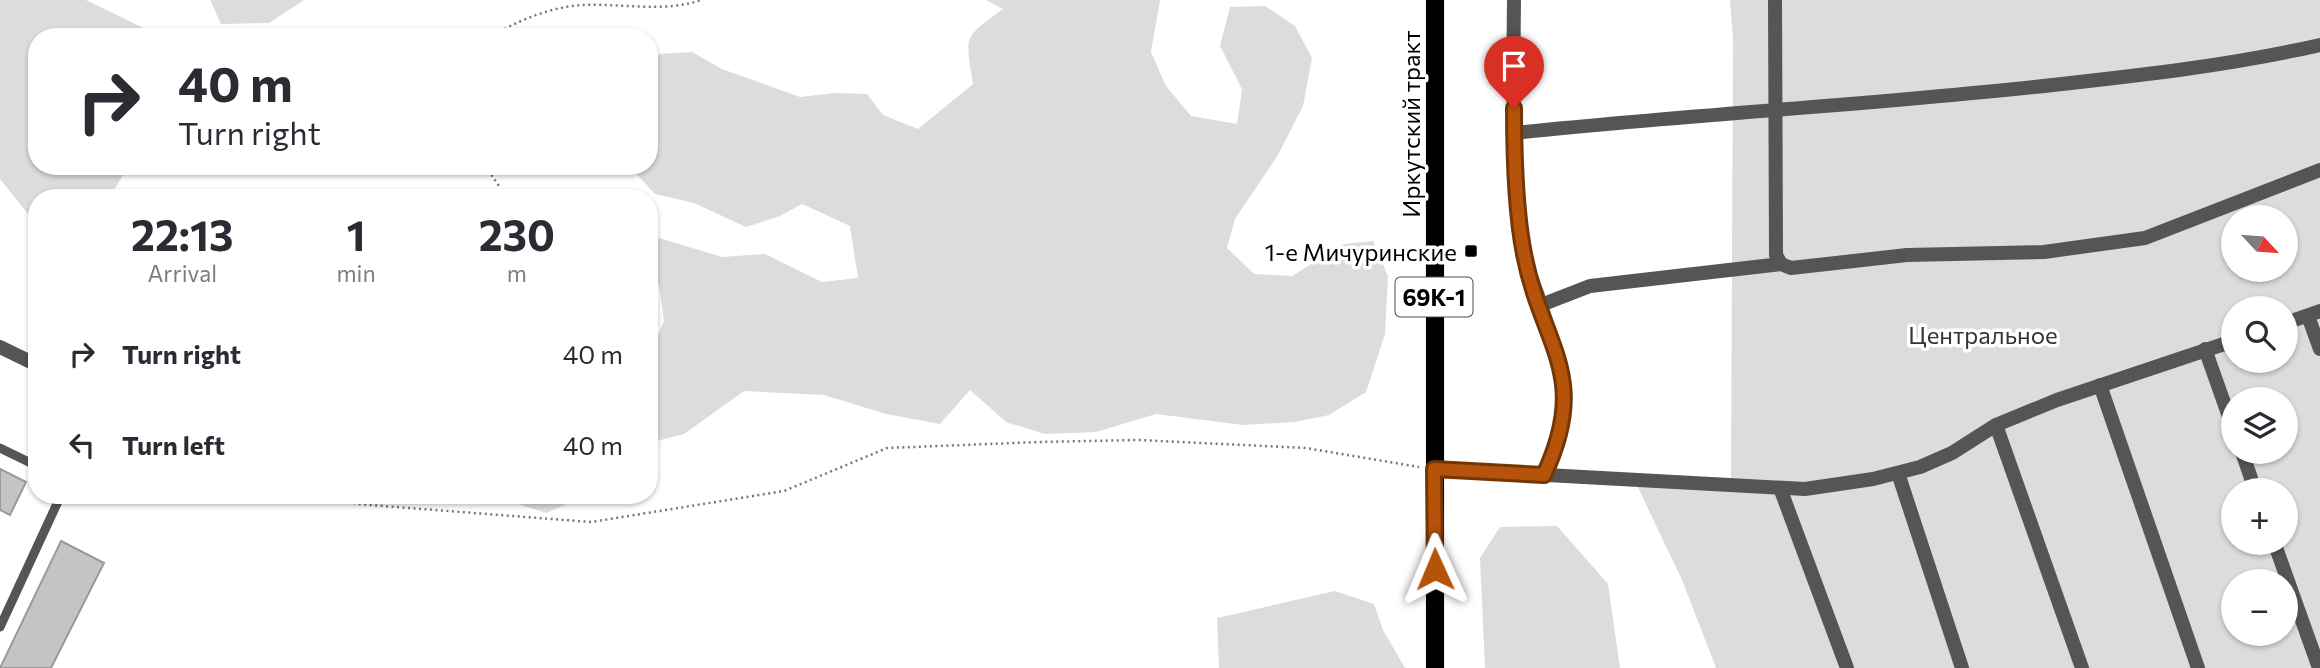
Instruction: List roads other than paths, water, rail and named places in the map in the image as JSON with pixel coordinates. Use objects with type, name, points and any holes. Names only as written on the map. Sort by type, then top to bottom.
[{"type":"main road","name":"Иркутский тракт","points":[[1435,0],[1435,668]]},
{"type":"street","points":[[1514,0],[1514,133],[1524,254],[1562,370],[1566,406],[1559,444],[1544,475]]},
{"type":"street","points":[[1775,0],[1776,255],[1781,264]]},
{"type":"street","points":[[1514,133],[1987,93],[2165,73],[2264,58],[2320,45]]},
{"type":"street","points":[[1541,305],[1590,286],[1781,264],[1791,268],[1907,255],[2044,252],[2145,238],[2320,170]]},
{"type":"street","points":[[2314,313],[2320,349]]},
{"type":"street","points":[[1434,469],[1805,489],[1920,467],[1952,453],[1996,425],[2099,385],[2221,344]]},
{"type":"street","points":[[0,347],[28,361]]},
{"type":"street","points":[[2205,349],[2221,394]]},
{"type":"street","points":[[2099,385],[2198,668]]},
{"type":"street","points":[[1996,425],[2082,668]]},
{"type":"street","points":[[1898,473],[1962,668]]},
{"type":"street","points":[[1780,488],[1847,668]]},
{"type":"street","points":[[2279,555],[2319,668]]},
{"type":"lane","points":[[0,448],[28,462]]},
{"type":"lane","points":[[0,627],[57,504]]},
{"type":"place","name":"1-е Мичуринские","points":[[1471,251]]},
{"type":"park label","name":"Центральное","points":[[1983,334]]}]
